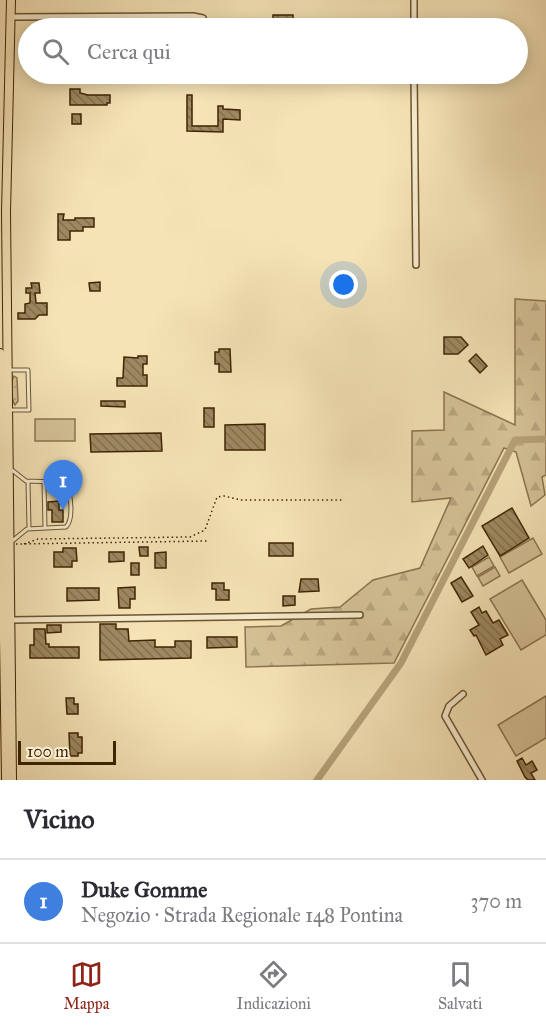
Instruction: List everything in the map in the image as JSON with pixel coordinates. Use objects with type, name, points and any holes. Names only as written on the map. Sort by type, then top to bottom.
[{"type":"main road","points":[[6,780],[2,699],[9,544],[6,212],[11,0]]},
{"type":"main road","points":[[0,353],[1,552],[12,780]]},
{"type":"street","points":[[414,0],[414,18]]},
{"type":"street","points":[[11,17],[196,16],[200,18]]},
{"type":"street","points":[[414,84],[416,266]]},
{"type":"street","points":[[5,621],[360,615]]},
{"type":"street","points":[[463,694],[449,706],[445,716],[482,780]]},
{"type":"lane","points":[[8,370],[28,370],[29,410],[8,410]]},
{"type":"lane","points":[[8,466],[28,482],[61,482],[67,485],[70,516],[66,527],[29,528],[9,544]]},
{"type":"lane","points":[[28,482],[29,528]]},
{"type":"lane","points":[[44,482],[45,527]]},
{"type":"path","points":[[24,544],[38,539],[190,537],[205,530],[213,502],[217,497],[224,496],[241,500],[343,500]]},
{"type":"path","points":[[9,544],[207,541]]},
{"type":"green space","points":[[515,299],[546,301],[546,475],[542,477],[545,495],[531,506],[516,452],[504,448],[394,663],[246,667],[245,627],[281,626],[311,609],[340,607],[373,580],[420,568],[451,498],[412,502],[412,431],[444,430],[444,392],[515,425]]},
{"type":"green space","points":[[14,376],[17,378],[18,401],[15,405],[12,390]]},
{"type":"green space","points":[[35,419],[75,419],[75,441],[35,441]]},
{"type":"green space","points":[[533,538],[542,554],[509,573],[500,557]]},
{"type":"green space","points":[[489,557],[494,566],[477,576],[472,567]]},
{"type":"green space","points":[[495,567],[500,576],[483,586],[478,577]]},
{"type":"green space","points":[[522,580],[546,620],[546,635],[521,650],[490,599]]},
{"type":"green space","points":[[546,696],[546,738],[516,756],[498,725]]},
{"type":"building","points":[[273,15],[293,15],[293,18],[273,18]]},
{"type":"building","points":[[70,89],[80,89],[80,93],[88,95],[110,95],[110,103],[107,105],[70,105]]},
{"type":"building","points":[[187,95],[192,95],[192,126],[218,126],[218,106],[223,106],[223,109],[240,110],[240,120],[223,119],[223,132],[187,131]]},
{"type":"building","points":[[72,114],[81,114],[81,124],[72,124]]},
{"type":"building","points":[[58,214],[64,214],[63,220],[94,218],[94,227],[83,227],[83,231],[70,231],[70,240],[58,240]]},
{"type":"building","points":[[100,282],[100,291],[90,291],[89,283]]},
{"type":"building","points":[[31,283],[39,283],[40,293],[35,293],[36,303],[47,303],[47,315],[39,315],[35,319],[18,319],[18,313],[25,313],[25,304],[30,303],[30,293],[26,293],[26,288],[32,288]]},
{"type":"building","points":[[444,337],[461,337],[468,345],[458,354],[444,354]]},
{"type":"building","points":[[219,349],[230,349],[231,372],[219,372],[219,364],[215,364],[215,352],[219,352]]},
{"type":"building","points":[[476,354],[487,366],[480,373],[469,361]]},
{"type":"building","points":[[138,356],[147,356],[147,364],[143,364],[143,375],[147,375],[147,386],[117,386],[117,378],[123,378],[124,357],[138,358]]},
{"type":"building","points":[[101,401],[125,401],[125,407],[101,406]]},
{"type":"building","points":[[204,408],[214,408],[214,427],[204,427]]},
{"type":"building","points":[[265,424],[265,450],[225,450],[225,425]]},
{"type":"building","points":[[161,433],[162,451],[91,452],[90,434]]},
{"type":"building","points":[[59,501],[59,510],[63,510],[63,522],[52,522],[52,510],[48,510],[48,502]]},
{"type":"building","points":[[512,508],[529,538],[500,556],[482,526]]},
{"type":"building","points":[[269,543],[293,543],[293,556],[269,556]]},
{"type":"building","points":[[483,546],[488,555],[469,568],[463,559]]},
{"type":"building","points":[[139,547],[148,547],[148,556],[140,556]]},
{"type":"building","points":[[63,548],[76,548],[77,561],[72,561],[72,567],[54,567],[54,552],[63,552]]},
{"type":"building","points":[[109,552],[124,552],[124,561],[109,562]]},
{"type":"building","points":[[166,552],[166,568],[155,568],[155,553]]},
{"type":"building","points":[[131,563],[139,563],[139,575],[131,575]]},
{"type":"building","points":[[461,577],[473,596],[462,602],[451,583]]},
{"type":"building","points":[[301,579],[318,579],[319,591],[299,592]]},
{"type":"building","points":[[212,583],[224,583],[224,590],[229,590],[229,600],[216,600],[216,589],[212,589]]},
{"type":"building","points":[[135,587],[135,599],[130,599],[130,608],[119,608],[118,588]]},
{"type":"building","points":[[67,588],[99,588],[99,600],[67,601]]},
{"type":"building","points":[[283,596],[295,596],[295,605],[283,606]]},
{"type":"building","points":[[479,607],[482,613],[486,611],[493,623],[499,620],[508,635],[500,639],[503,645],[486,655],[476,635],[474,636],[470,630],[479,625],[471,612]]},
{"type":"building","points":[[100,624],[116,624],[116,629],[128,629],[129,641],[155,640],[155,647],[175,647],[175,641],[191,641],[191,658],[100,660]]},
{"type":"building","points":[[47,625],[61,625],[61,632],[47,633]]},
{"type":"building","points":[[34,629],[45,629],[46,644],[49,644],[49,647],[79,647],[79,658],[30,658],[30,645],[34,645]]},
{"type":"building","points":[[207,637],[237,637],[237,647],[207,648]]},
{"type":"building","points":[[66,698],[74,698],[74,704],[78,704],[78,714],[67,714]]},
{"type":"building","points":[[69,733],[78,733],[78,737],[82,737],[82,753],[78,753],[78,756],[70,756]]},
{"type":"building","points":[[522,758],[526,765],[532,761],[537,770],[531,773],[535,780],[528,780],[525,777],[517,761]]},
{"type":"waterway","points":[[317,780],[401,663],[515,440],[546,439]]},
{"type":"place","name":"Duke Gomme","points":[[63,510]]}]
